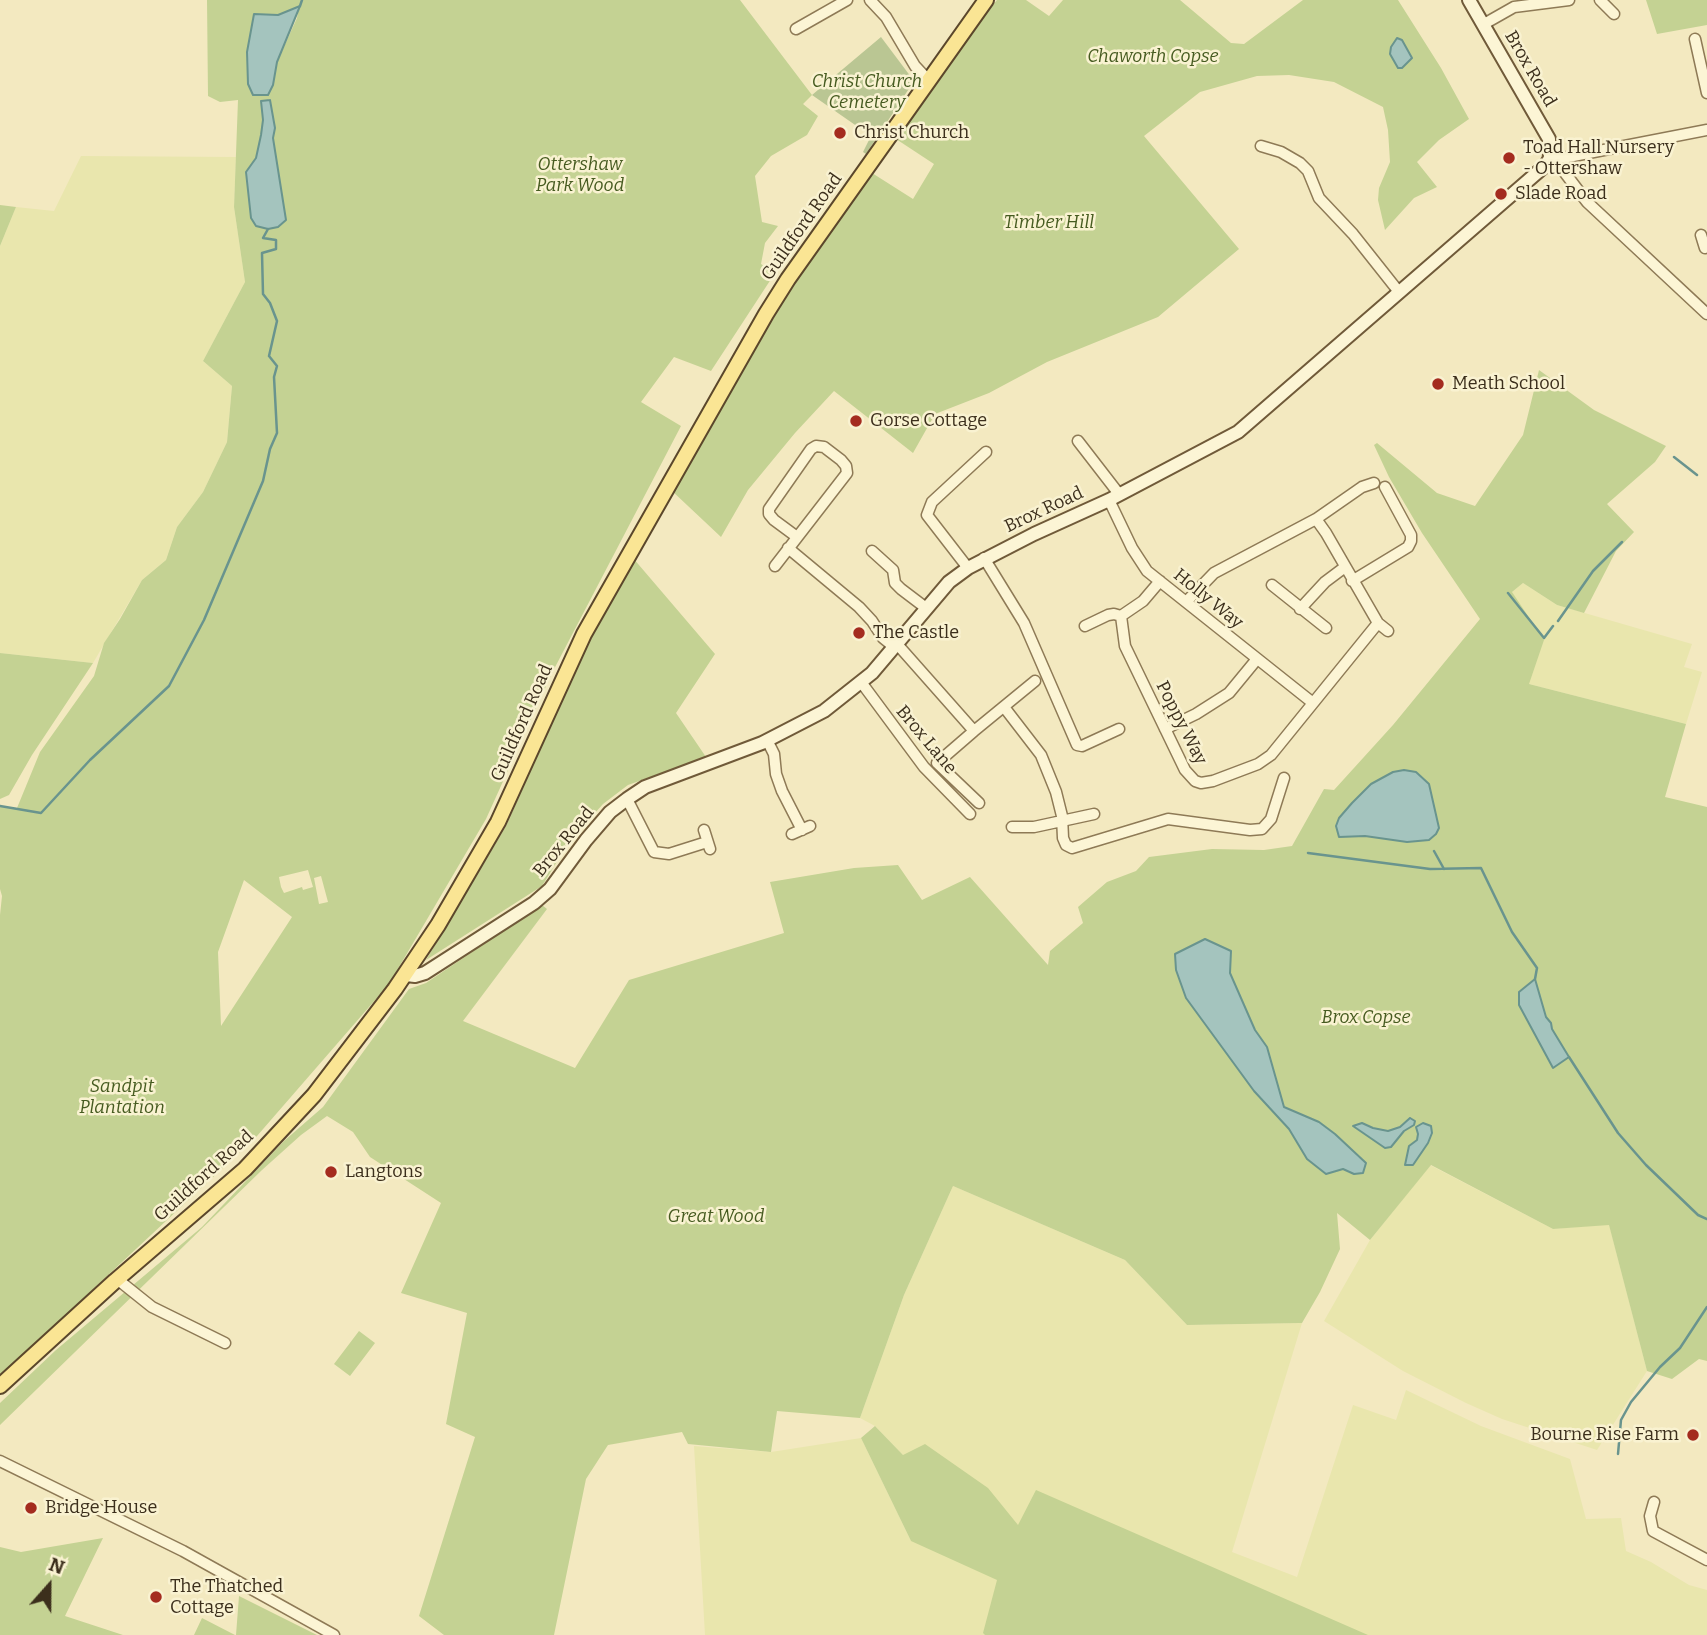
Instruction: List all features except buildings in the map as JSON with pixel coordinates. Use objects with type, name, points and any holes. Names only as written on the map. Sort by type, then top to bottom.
[{"type":"main road","name":"Guildford Road","points":[[0,1386],[117,1279],[245,1169],[335,1070],[406,975],[498,822],[584,635],[762,321],[788,279],[986,0]]},
{"type":"street","points":[[796,29],[847,0]]},
{"type":"street","points":[[870,0],[886,18],[915,66],[928,80]]},
{"type":"street","name":"Brox Road","points":[[406,975],[425,973],[534,903],[550,888],[602,822],[645,787],[767,740],[824,710],[861,682],[949,582],[968,568],[1114,497],[1238,432],[1546,164],[1550,158],[1549,139],[1469,0]]},
{"type":"street","points":[[1484,24],[1514,7],[1569,0]]},
{"type":"street","points":[[1600,0],[1614,14]]},
{"type":"street","points":[[1695,39],[1704,67],[1707,93]]},
{"type":"street","points":[[1550,158],[1592,153],[1707,130]]},
{"type":"street","points":[[1261,145],[1281,152],[1308,171],[1319,198],[1353,234],[1399,292]]},
{"type":"street","points":[[1550,158],[1562,169],[1587,202],[1707,314]]},
{"type":"street","name":"Holly Way","points":[[1078,445],[1114,497],[1137,556],[1147,570],[1313,703]]},
{"type":"street","points":[[775,566],[847,473],[841,460],[824,447],[816,446],[811,449],[769,509],[774,520],[797,537]]},
{"type":"street","points":[[968,568],[929,518],[927,511],[932,502],[986,452]]},
{"type":"street","points":[[1186,602],[1214,573],[1316,519],[1362,487],[1374,483]]},
{"type":"street","points":[[1352,581],[1408,547],[1412,541],[1385,487]]},
{"type":"street","points":[[1316,519],[1378,623],[1388,632]]},
{"type":"street","points":[[789,548],[859,607],[883,638],[895,645],[974,731]]},
{"type":"street","points":[[872,551],[893,570],[895,583],[926,608]]},
{"type":"street","points":[[984,558],[1024,623],[1077,745],[1082,746],[1119,729]]},
{"type":"street","points":[[1300,609],[1325,582],[1345,568]]},
{"type":"street","points":[[1085,626],[1108,615],[1121,616],[1143,601],[1160,581]]},
{"type":"street","points":[[1272,585],[1326,628]]},
{"type":"street","name":"Poppy Way","points":[[1121,616],[1125,646],[1185,770],[1195,781],[1201,783],[1258,764],[1271,755],[1313,703]]},
{"type":"street","points":[[1313,703],[1378,623]]},
{"type":"street","points":[[1165,729],[1196,715],[1229,693],[1257,659]]},
{"type":"street","points":[[979,803],[937,763],[1035,681]]},
{"type":"street","name":"Brox Lane","points":[[861,682],[924,767],[970,814]]},
{"type":"street","points":[[1004,707],[1041,755],[1056,792],[1063,838],[1066,845],[1072,848],[1168,819],[1257,830],[1266,826],[1271,819],[1284,778]]},
{"type":"street","points":[[767,740],[774,754],[774,767],[779,782],[801,830]]},
{"type":"street","points":[[627,799],[654,852],[669,854],[708,845],[704,830]]},
{"type":"street","points":[[1012,827],[1034,827],[1094,814]]},
{"type":"street","points":[[117,1279],[152,1307],[225,1343]]},
{"type":"street","points":[[0,1461],[183,1551],[334,1635]]},
{"type":"street","points":[[1654,1502],[1650,1516],[1653,1531],[1707,1560]]},
{"type":"shaded area","points":[[81,156],[236,157],[234,207],[245,282],[203,361],[232,386],[227,442],[203,492],[177,527],[166,560],[142,580],[93,663],[0,653],[0,246],[16,207],[54,211]]},
{"type":"shaded area","points":[[1523,583],[1557,605],[1692,644],[1684,667],[1702,672],[1686,724],[1529,684],[1512,592]]},
{"type":"shaded area","points":[[1430,1165],[1553,1229],[1609,1224],[1647,1371],[1597,1450],[1502,1419],[1466,1403],[1403,1371],[1324,1321],[1370,1240]]},
{"type":"shaded area","points":[[953,1186],[1125,1260],[1187,1325],[1302,1323],[1232,1552],[1297,1577],[1353,1405],[1396,1420],[1406,1390],[1481,1426],[1570,1459],[1586,1519],[1621,1518],[1626,1551],[1651,1562],[1689,1585],[1707,1590],[1707,1635],[705,1635],[694,1446],[771,1452],[861,1438],[911,1541],[903,1455],[875,1426],[860,1418],[904,1295]]},
{"type":"green space","points":[[207,0],[740,0],[812,95],[803,104],[818,116],[807,135],[771,156],[755,176],[762,222],[778,226],[765,243],[761,264],[775,273],[711,371],[674,357],[641,402],[681,426],[552,673],[486,819],[389,984],[257,1136],[0,1376],[0,806],[17,808],[40,752],[94,676],[104,643],[142,580],[166,560],[177,527],[203,492],[227,442],[232,386],[203,361],[245,282],[234,207],[238,100],[220,102],[208,96]],"holes":[[[299,6],[297,18],[277,62],[273,85],[268,95],[254,14],[278,15]],[[261,102],[275,128],[273,138],[285,220],[251,218],[246,172],[256,158],[263,120]],[[308,870],[313,887],[303,890],[302,887],[284,893],[279,877]],[[321,876],[328,902],[319,904],[314,878]],[[244,880],[292,917],[221,1026],[218,952]]]},
{"type":"green space","name":"Timber Hill","points":[[997,0],[1026,0],[1049,16],[1063,0],[1180,0],[1231,43],[1244,44],[1303,0],[1398,0],[1469,119],[1439,140],[1417,162],[1437,187],[1414,198],[1385,230],[1378,200],[1379,188],[1390,162],[1383,107],[1334,82],[1289,75],[1257,76],[1200,92],[1144,136],[1239,249],[1158,317],[1047,362],[989,393],[935,414],[913,453],[834,391],[748,490],[721,537],[671,490],[691,462],[780,301],[872,173],[913,199],[934,164],[896,139],[948,61]]},
{"type":"green space","points":[[1646,0],[1707,0],[1707,25],[1657,34]]},
{"type":"green space","name":"Christ Church Cemetery","points":[[881,37],[914,81],[866,154],[863,152],[871,136],[812,95]]},
{"type":"green space","points":[[0,205],[16,207],[0,246]]},
{"type":"green space","points":[[1539,370],[1594,410],[1666,446],[1655,462],[1607,504],[1634,532],[1616,551],[1584,613],[1557,605],[1523,583],[1512,592],[1544,640],[1529,684],[1686,724],[1665,797],[1707,807],[1707,1361],[1699,1359],[1672,1379],[1647,1371],[1609,1225],[1553,1229],[1431,1165],[1370,1240],[1337,1213],[1340,1249],[1302,1323],[1187,1325],[1125,1260],[953,1186],[904,1295],[860,1418],[777,1411],[771,1452],[688,1444],[682,1432],[608,1445],[586,1479],[554,1635],[444,1635],[419,1616],[475,1437],[446,1424],[467,1313],[401,1293],[441,1203],[370,1157],[353,1132],[327,1116],[262,1170],[0,1425],[0,1403],[56,1350],[202,1227],[284,1141],[323,1107],[409,989],[426,983],[542,905],[547,909],[463,1021],[575,1068],[629,980],[784,933],[770,882],[854,868],[898,865],[922,900],[970,877],[1048,965],[1050,951],[1083,923],[1078,907],[1107,882],[1136,871],[1149,857],[1212,849],[1264,850],[1292,846],[1324,789],[1334,790],[1393,725],[1480,619],[1422,533],[1389,477],[1374,445],[1377,443],[1437,493],[1475,506],[1523,435]]},
{"type":"green space","points":[[633,558],[715,654],[676,713],[706,757],[628,785],[603,804],[569,842],[542,886],[426,960],[506,826],[595,626]]},
{"type":"green space","points":[[0,653],[93,663],[9,795],[0,799]]},
{"type":"green space","points":[[359,1331],[375,1343],[350,1376],[334,1364]]},
{"type":"green space","points":[[875,1426],[903,1455],[925,1444],[988,1488],[1018,1525],[1036,1490],[1368,1635],[985,1635],[983,1633],[997,1580],[911,1541],[861,1438]]},
{"type":"green space","points":[[103,1538],[65,1616],[123,1635],[0,1635],[0,1547],[21,1552]]},
{"type":"green space","points":[[239,1596],[317,1635],[236,1635]]},
{"type":"green space","points":[[202,1618],[235,1635],[194,1635]]},
{"type":"water","points":[[300,6],[277,62],[273,85],[268,95],[253,95],[248,84],[247,52],[254,14],[278,15]]},
{"type":"water","points":[[1397,38],[1402,40],[1412,58],[1402,68],[1398,68],[1390,54]]},
{"type":"water","points":[[270,100],[286,220],[278,227],[268,229],[256,226],[251,218],[246,172],[256,158],[261,135],[261,101]]},
{"type":"water","points":[[1393,772],[1416,772],[1429,784],[1439,828],[1436,834],[1429,840],[1407,842],[1365,836],[1339,837],[1336,826],[1339,818],[1352,803],[1371,784]]},
{"type":"water","points":[[1205,939],[1231,951],[1230,973],[1255,1030],[1267,1047],[1284,1107],[1319,1122],[1335,1134],[1366,1163],[1363,1173],[1354,1174],[1343,1169],[1326,1174],[1307,1159],[1289,1129],[1254,1091],[1186,998],[1176,970],[1175,954]]},
{"type":"water","points":[[1535,979],[1546,1017],[1569,1057],[1553,1068],[1519,1005],[1519,992]]},
{"type":"water","points":[[1410,1118],[1415,1121],[1414,1125],[1404,1131],[1391,1147],[1385,1148],[1353,1126],[1362,1123],[1388,1131],[1400,1127]]},
{"type":"water","points":[[1423,1123],[1431,1126],[1432,1133],[1428,1143],[1413,1165],[1405,1165],[1409,1146],[1417,1140],[1416,1127]]},
{"type":"waterway","points":[[300,6],[302,0]]},
{"type":"waterway","points":[[0,806],[41,813],[90,760],[169,686],[204,620],[263,481],[270,449],[277,433],[274,377],[277,366],[269,356],[277,321],[263,294],[262,253],[276,249],[276,240],[263,238],[268,229]]},
{"type":"waterway","points":[[1674,457],[1697,475]]},
{"type":"waterway","points":[[1558,621],[1593,571],[1622,542]]},
{"type":"waterway","points":[[1508,593],[1544,638],[1553,626]]},
{"type":"waterway","points":[[1434,851],[1444,869]]},
{"type":"waterway","points":[[1308,853],[1430,869],[1481,868],[1512,932],[1537,968],[1535,979]]},
{"type":"waterway","points":[[1569,1057],[1618,1133],[1646,1165],[1698,1215],[1707,1219]]},
{"type":"waterway","points":[[1618,1454],[1621,1420],[1631,1402],[1680,1348],[1707,1307]]},
{"type":"place","name":"Christ Church","points":[[840,133]]},
{"type":"place","name":"Toad Hall Nursery - Ottershaw","points":[[1509,158]]},
{"type":"place","name":"Slade Road","points":[[1501,194]]},
{"type":"place","name":"Meath School","points":[[1438,384]]},
{"type":"place","name":"Gorse Cottage","points":[[856,421]]},
{"type":"place","name":"The Castle","points":[[859,633]]},
{"type":"place","name":"Langtons","points":[[331,1172]]},
{"type":"place","name":"Bourne Rise Farm","points":[[1693,1435]]},
{"type":"place","name":"Bridge House","points":[[31,1508]]},
{"type":"place","name":"The Thatched Cottage","points":[[156,1597]]},
{"type":"park label","name":"Chaworth Copse","points":[[1153,57]]},
{"type":"park label","name":"Ottershaw Park Wood","points":[[580,175]]},
{"type":"park label","name":"Brox Copse","points":[[1366,1018]]},
{"type":"park label","name":"Sandpit Plantation","points":[[122,1097]]},
{"type":"park label","name":"Great Wood","points":[[716,1217]]}]
